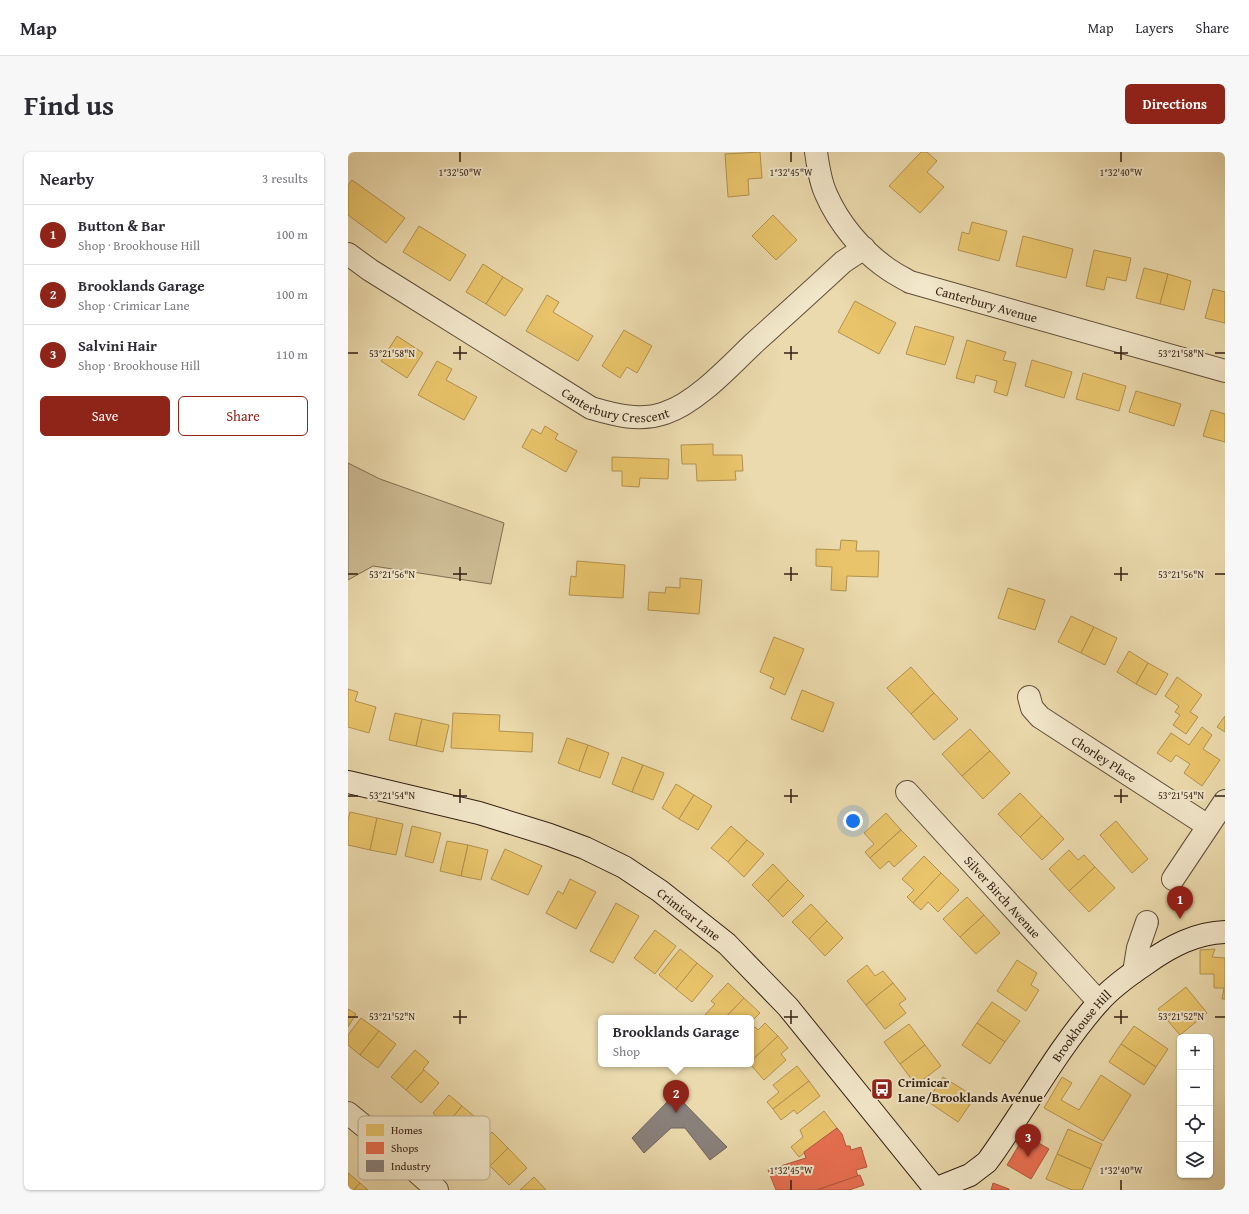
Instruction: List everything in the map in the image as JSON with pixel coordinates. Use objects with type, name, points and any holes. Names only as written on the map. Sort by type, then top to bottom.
[{"type":"street","name":"Canterbury Avenue","points":[[816,152],[818,170],[826,194],[841,223],[864,248],[888,270],[910,282],[1225,371]]},
{"type":"street","name":"Canterbury Crescent","points":[[348,254],[370,270],[591,408],[617,416],[643,417],[665,413],[686,402],[712,382],[843,262],[864,248]]},
{"type":"street","name":"Chorley Place","points":[[1029,697],[1032,708],[1040,717],[1208,826]]},
{"type":"street","name":"Crimicar Lane","points":[[348,782],[479,813],[550,834],[585,848],[624,867],[660,891],[727,944],[788,1007],[935,1190]]},
{"type":"street","name":"Silver Birch Avenue","points":[[907,792],[1099,1002]]},
{"type":"street","points":[[1173,879],[1225,801]]},
{"type":"street","points":[[1134,972],[1138,948],[1147,922]]},
{"type":"street","name":"Brookhouse Hill","points":[[935,1190],[970,1175],[987,1162],[1060,1050],[1099,1002],[1134,972],[1161,953],[1184,941],[1211,932],[1225,932]]},
{"type":"street","points":[[348,1113],[358,1121]]},
{"type":"street","points":[[426,1180],[437,1190]]},
{"type":"shaded area","points":[[348,463],[380,479],[504,523],[491,584],[373,566],[348,580]]},
{"type":"building: Homes","points":[[760,152],[762,178],[748,179],[749,195],[728,197],[725,154]]},
{"type":"building: Homes","points":[[921,152],[927,152],[937,161],[927,172],[944,187],[920,213],[889,186]]},
{"type":"building: Homes","points":[[352,180],[405,218],[386,243],[348,215],[348,185]]},
{"type":"building: Homes","points":[[773,215],[797,240],[776,260],[752,236]]},
{"type":"building: Homes","points":[[972,222],[1007,231],[999,261],[958,250],[962,232],[969,234]]},
{"type":"building: Homes","points":[[419,226],[466,255],[450,281],[403,252]]},
{"type":"building: Homes","points":[[1023,236],[1073,249],[1066,278],[1016,266]]},
{"type":"building: Homes","points":[[1094,250],[1131,258],[1126,281],[1107,277],[1104,290],[1086,286]]},
{"type":"building: Homes","points":[[483,264],[503,277],[486,304],[466,292]]},
{"type":"building: Homes","points":[[1144,268],[1168,274],[1160,304],[1136,298]]},
{"type":"building: Homes","points":[[1168,274],[1191,281],[1184,310],[1160,304]]},
{"type":"building: Homes","points":[[503,277],[523,289],[505,316],[486,304]]},
{"type":"building: Homes","points":[[1213,289],[1225,292],[1225,323],[1205,318]]},
{"type":"building: Homes","points":[[547,295],[559,302],[553,312],[593,336],[578,361],[526,331]]},
{"type":"building: Homes","points":[[855,301],[896,323],[879,354],[838,332]]},
{"type":"building: Homes","points":[[915,326],[954,337],[945,365],[906,354]]},
{"type":"building: Homes","points":[[624,330],[652,346],[637,373],[627,367],[620,378],[602,366]]},
{"type":"building: Homes","points":[[397,336],[423,353],[407,378],[381,361]]},
{"type":"building: Homes","points":[[967,340],[1006,352],[1003,360],[1016,363],[1007,396],[994,392],[997,381],[976,375],[974,383],[956,378]]},
{"type":"building: Homes","points":[[1032,360],[1072,372],[1064,398],[1025,386]]},
{"type":"building: Homes","points":[[437,361],[452,369],[446,380],[477,397],[464,420],[418,395]]},
{"type":"building: Homes","points":[[1083,373],[1126,386],[1119,411],[1076,399]]},
{"type":"building: Homes","points":[[1136,391],[1181,404],[1174,426],[1129,412]]},
{"type":"building: Homes","points":[[1211,410],[1225,414],[1225,442],[1203,436]]},
{"type":"building: Homes","points":[[545,426],[558,434],[555,439],[577,451],[566,472],[522,447],[532,429],[541,434]]},
{"type":"building: Homes","points":[[713,444],[713,455],[742,455],[743,471],[735,471],[736,480],[697,481],[696,464],[682,464],[681,445]]},
{"type":"building: Homes","points":[[612,457],[669,459],[668,479],[640,478],[639,487],[622,486],[622,471],[612,471]]},
{"type":"building: Homes","points":[[841,540],[857,541],[856,551],[879,551],[878,577],[847,576],[846,591],[831,590],[832,567],[816,566],[816,549],[840,550]]},
{"type":"building: Homes","points":[[577,561],[625,565],[623,598],[569,595],[571,576],[576,577]]},
{"type":"building: Homes","points":[[680,578],[702,580],[699,614],[648,610],[649,592],[665,593],[666,587],[680,588]]},
{"type":"building: Homes","points":[[1008,588],[1045,600],[1035,630],[998,618]]},
{"type":"building: Homes","points":[[1071,616],[1094,627],[1081,653],[1058,642]]},
{"type":"building: Homes","points":[[1094,627],[1117,638],[1105,665],[1081,653]]},
{"type":"building: Homes","points":[[774,637],[804,649],[785,695],[770,688],[774,678],[760,672]]},
{"type":"building: Homes","points":[[1129,651],[1148,663],[1136,684],[1117,672]]},
{"type":"building: Homes","points":[[1148,663],[1168,674],[1156,695],[1136,684]]},
{"type":"building: Homes","points":[[911,667],[934,693],[911,714],[887,688]]},
{"type":"building: Homes","points":[[1177,677],[1202,695],[1190,712],[1198,717],[1186,734],[1173,725],[1180,715],[1175,712],[1179,706],[1165,696]]},
{"type":"building: Homes","points":[[348,689],[358,692],[355,701],[376,707],[369,733],[348,727]]},
{"type":"building: Homes","points":[[802,690],[834,703],[823,732],[791,719]]},
{"type":"building: Homes","points":[[934,693],[958,719],[934,740],[911,714]]},
{"type":"building: Homes","points":[[395,713],[422,719],[416,746],[389,740]]},
{"type":"building: Homes","points":[[453,713],[500,715],[499,731],[533,733],[532,752],[451,748]]},
{"type":"building: Homes","points":[[1225,716],[1225,732],[1217,727]]},
{"type":"building: Homes","points":[[422,719],[449,725],[443,752],[416,746]]},
{"type":"building: Homes","points":[[1202,727],[1212,735],[1203,749],[1220,760],[1202,786],[1184,773],[1190,764],[1176,755],[1171,762],[1157,753],[1171,733],[1189,745]]},
{"type":"building: Homes","points":[[970,729],[990,751],[962,776],[942,754]]},
{"type":"building: Homes","points":[[567,738],[588,745],[579,771],[558,763]]},
{"type":"building: Homes","points":[[588,745],[609,753],[600,778],[579,771]]},
{"type":"building: Homes","points":[[990,751],[1010,773],[983,799],[962,776]]},
{"type":"building: Homes","points":[[622,757],[643,765],[632,792],[612,784]]},
{"type":"building: Homes","points":[[643,765],[664,773],[653,800],[632,792]]},
{"type":"building: Homes","points":[[676,784],[694,795],[679,819],[662,808]]},
{"type":"building: Homes","points":[[1020,793],[1042,816],[1020,837],[998,814]]},
{"type":"building: Homes","points":[[694,795],[712,806],[698,830],[679,819]]},
{"type":"building: Homes","points":[[350,812],[377,818],[370,850],[348,845],[348,820]]},
{"type":"building: Homes","points":[[886,813],[901,830],[870,858],[865,852],[874,844],[864,833]]},
{"type":"building: Homes","points":[[1042,816],[1064,839],[1042,860],[1020,837]]},
{"type":"building: Homes","points":[[377,818],[403,824],[396,855],[370,850]]},
{"type":"building: Homes","points":[[1116,821],[1148,859],[1132,873],[1100,835]]},
{"type":"building: Homes","points":[[412,826],[441,833],[433,863],[405,856]]},
{"type":"building: Homes","points":[[731,826],[747,840],[728,862],[711,848]]},
{"type":"building: Homes","points":[[901,830],[917,846],[894,867],[889,861],[880,869],[870,858]]},
{"type":"building: Homes","points":[[747,840],[764,854],[744,877],[728,862]]},
{"type":"building: Homes","points":[[447,841],[468,845],[461,876],[440,871]]},
{"type":"building: Homes","points":[[468,845],[488,850],[481,880],[461,876]]},
{"type":"building: Homes","points":[[505,849],[542,866],[528,895],[491,879]]},
{"type":"building: Homes","points":[[1069,850],[1078,860],[1084,855],[1095,867],[1069,891],[1049,869]]},
{"type":"building: Homes","points":[[924,856],[941,873],[913,903],[907,897],[914,890],[902,879]]},
{"type":"building: Homes","points":[[773,864],[788,880],[768,901],[752,885]]},
{"type":"building: Homes","points":[[1095,867],[1115,888],[1089,912],[1069,891]]},
{"type":"building: Homes","points":[[941,873],[959,890],[938,912],[928,902],[921,910],[913,903]]},
{"type":"building: Homes","points":[[570,879],[596,892],[576,929],[546,913],[558,891],[563,894]]},
{"type":"building: Homes","points":[[788,880],[804,896],[783,917],[768,901]]},
{"type":"building: Homes","points":[[967,897],[984,915],[960,937],[943,919]]},
{"type":"building: Homes","points":[[616,903],[639,916],[613,963],[590,951]]},
{"type":"building: Homes","points":[[811,904],[827,921],[809,939],[792,922]]},
{"type":"building: Homes","points":[[984,915],[1000,933],[976,954],[960,937]]},
{"type":"building: Homes","points":[[827,921],[843,938],[825,956],[809,939]]},
{"type":"building: Homes","points":[[655,930],[676,946],[655,974],[634,958]]},
{"type":"building: Homes","points":[[680,949],[697,963],[676,989],[659,975]]},
{"type":"building: Homes","points":[[1215,949],[1212,957],[1225,958],[1225,999],[1222,999],[1224,988],[1214,988],[1214,974],[1200,974],[1200,950]]},
{"type":"building: Homes","points":[[1017,960],[1037,973],[1031,985],[1039,990],[1026,1011],[997,991]]},
{"type":"building: Homes","points":[[697,963],[713,976],[692,1002],[676,989]]},
{"type":"building: Homes","points":[[867,965],[875,976],[883,971],[893,983],[866,1005],[847,981]]},
{"type":"building: Homes","points":[[728,983],[744,998],[728,1015],[705,1015],[715,1004],[711,1001]]},
{"type":"building: Homes","points":[[893,983],[906,999],[899,1004],[906,1013],[885,1029],[866,1005]]},
{"type":"building: Homes","points":[[1186,987],[1207,1013],[1181,1034],[1179,1034],[1158,1009]]},
{"type":"building: Homes","points":[[744,998],[760,1013],[754,1019],[754,1015],[728,1015]]},
{"type":"building: Homes","points":[[992,1002],[1020,1021],[1005,1042],[977,1023]]},
{"type":"building: Homes","points":[[348,1009],[356,1014],[348,1027]]},
{"type":"building: Homes","points":[[361,1018],[379,1031],[360,1055],[348,1045],[348,1035]]},
{"type":"building: Homes","points":[[765,1023],[778,1036],[754,1058],[754,1028],[758,1030]]},
{"type":"building: Homes","points":[[977,1023],[1005,1042],[990,1064],[962,1045]]},
{"type":"building: Homes","points":[[909,1024],[925,1045],[900,1064],[884,1042]]},
{"type":"building: Homes","points":[[1134,1026],[1168,1049],[1156,1067],[1121,1044]]},
{"type":"building: Homes","points":[[379,1031],[396,1044],[378,1068],[360,1055]]},
{"type":"building: Homes","points":[[778,1036],[788,1048],[781,1054],[786,1060],[764,1080],[753,1067],[754,1067],[754,1058]]},
{"type":"building: Homes","points":[[1121,1044],[1156,1067],[1144,1085],[1109,1062]]},
{"type":"building: Homes","points":[[925,1045],[941,1066],[916,1085],[900,1064]]},
{"type":"building: Homes","points":[[415,1050],[429,1062],[423,1069],[424,1070],[406,1090],[391,1077]]},
{"type":"building: Homes","points":[[797,1066],[809,1081],[773,1109],[767,1102],[779,1092],[773,1085]]},
{"type":"building: Homes","points":[[424,1070],[439,1083],[421,1103],[406,1090]]},
{"type":"building: Homes","points":[[1101,1075],[1131,1095],[1103,1141],[1044,1108],[1062,1077],[1072,1083],[1061,1100],[1079,1110]]},
{"type":"building: Homes","points":[[943,1077],[975,1097],[958,1122],[927,1101]]},
{"type":"building: Homes","points":[[809,1081],[820,1096],[797,1114],[794,1110],[781,1120],[773,1109]]},
{"type":"building: Homes","points":[[449,1095],[462,1106],[454,1116],[436,1116],[433,1113]]},
{"type":"building: Homes","points":[[462,1106],[474,1116],[454,1116]]},
{"type":"building: Homes","points":[[824,1111],[837,1128],[799,1157],[791,1147],[803,1137],[800,1130]]},
{"type":"building: Homes","points":[[1068,1129],[1102,1144],[1091,1169],[1057,1154]]},
{"type":"building: Homes","points":[[492,1132],[508,1148],[490,1166],[490,1134]]},
{"type":"building: Homes","points":[[508,1148],[527,1168],[509,1185],[490,1166]]},
{"type":"building: Homes","points":[[1057,1154],[1091,1169],[1082,1190],[1072,1190],[1046,1179]]},
{"type":"building: Homes","points":[[348,1173],[360,1183],[354,1190],[348,1190]]},
{"type":"building: Homes","points":[[534,1177],[546,1190],[520,1190]]},
{"type":"building: Homes","points":[[360,1183],[368,1190],[354,1190]]},
{"type":"building: Shops","points":[[837,1128],[842,1134],[846,1146],[850,1146],[851,1150],[861,1147],[867,1167],[856,1170],[858,1176],[817,1190],[776,1190],[768,1170],[806,1158],[804,1152]]},
{"type":"building: Shops","points":[[1025,1135],[1049,1149],[1031,1179],[1007,1165]]},
{"type":"building: Shops","points":[[860,1175],[864,1185],[849,1190],[817,1190]]},
{"type":"building: Shops","points":[[993,1183],[1009,1189],[1009,1190],[991,1190]]},
{"type":"building: Industry","points":[[675,1094],[727,1147],[710,1160],[685,1128],[671,1128],[644,1153],[632,1138]]},
{"type":"place","name":"Button & Bar","points":[[1180,919]]},
{"type":"place","name":"Crimicar Lane/Brooklands Avenue","points":[[882,1089]]},
{"type":"place","name":"Brooklands Garage","points":[[676,1113]]},
{"type":"place","name":"Salvini Hair","points":[[1028,1157]]}]
